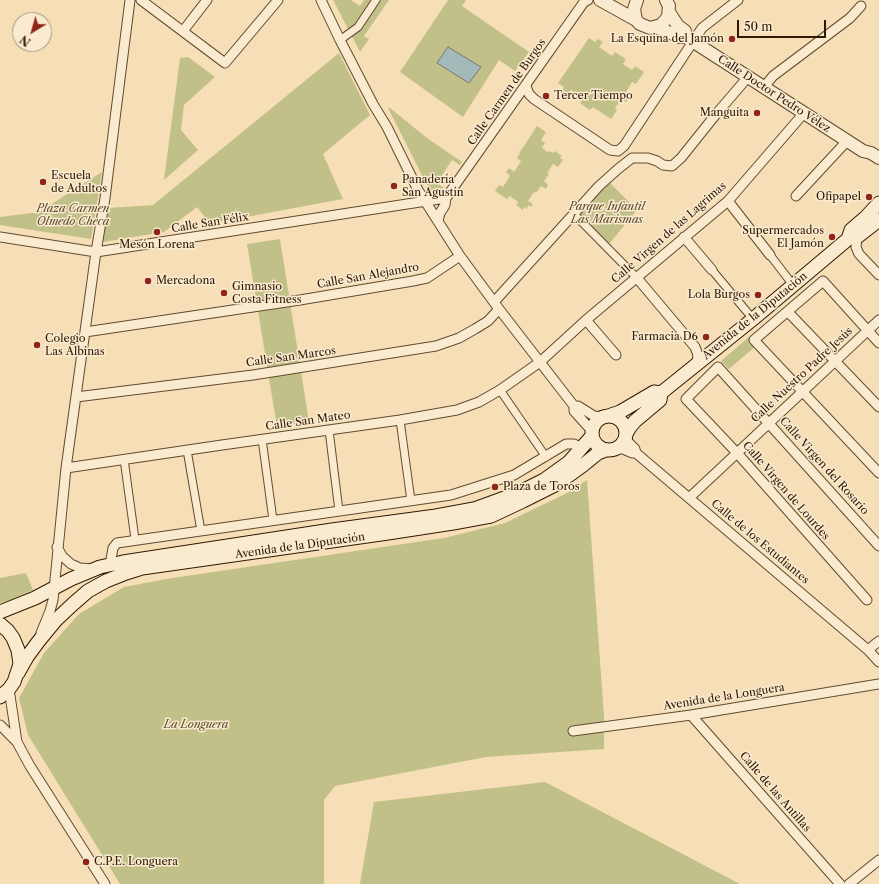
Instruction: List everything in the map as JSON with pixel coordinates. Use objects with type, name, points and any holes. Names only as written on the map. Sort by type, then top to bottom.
[{"type":"main road","name":"Avenida de la Diputación","points":[[853,238],[851,230],[879,203]]},
{"type":"main road","name":"Avenida de la Diputación","points":[[626,435],[630,427],[660,400],[661,393],[793,285],[853,238],[879,220]]},
{"type":"main road","name":"Avenida de la Diputación","points":[[606,416],[620,412],[654,392],[661,393]]},
{"type":"main road","points":[[606,416],[613,416],[622,421],[626,435],[623,443],[610,449],[595,443],[592,433],[596,422],[606,416]]},
{"type":"main road","name":"Avenida de la Diputación","points":[[0,612],[95,570],[110,565],[146,558],[436,516],[474,509],[518,493],[544,480],[569,462],[582,448],[592,433]]},
{"type":"main road","name":"Avenida de la Diputación","points":[[5,693],[27,657],[56,620],[88,591],[106,581],[142,568],[388,534],[491,516],[557,484],[598,453],[610,449]]},
{"type":"main road","points":[[0,624],[8,630],[17,646],[20,664],[18,673]]},
{"type":"street","points":[[35,646],[50,611],[54,588],[66,468],[105,198],[130,0]]},
{"type":"street","points":[[141,0],[226,63],[278,0]]},
{"type":"street","points":[[183,32],[207,0]]},
{"type":"street","points":[[321,0],[340,40],[373,104],[387,127],[424,202],[460,256],[574,406],[574,411],[592,433]]},
{"type":"street","points":[[340,40],[358,27],[376,0]]},
{"type":"street","name":"Calle Carmen de Burgos","points":[[438,221],[440,213],[446,205],[446,198],[584,2],[588,0]]},
{"type":"street","points":[[600,0],[636,20]]},
{"type":"street","points":[[636,20],[634,9],[637,0]]},
{"type":"street","points":[[526,86],[529,94],[534,99],[610,150],[618,151],[624,146],[689,39],[738,0]]},
{"type":"street","points":[[656,28],[665,22],[667,3]]},
{"type":"street","name":"Calle Doctor Pedro Vélez","points":[[667,3],[678,26],[685,32],[689,39]]},
{"type":"street","points":[[764,87],[773,76],[850,18],[861,6]]},
{"type":"street","name":"Calle Doctor Pedro Vélez","points":[[636,20],[645,27],[656,28],[689,39],[847,141],[863,151],[871,153],[879,158]]},
{"type":"street","name":"Calle San Marcos","points":[[76,397],[252,375],[436,346],[459,338],[475,330],[488,320],[497,306],[599,186],[632,158],[648,158],[663,165],[672,166],[681,158],[748,77]]},
{"type":"street","name":"Calle Virgen de las Lagrimas","points":[[540,362],[586,320],[728,201],[804,113]]},
{"type":"street","points":[[796,196],[847,141]]},
{"type":"street","name":"Calle Doctor Pedro Vélez","points":[[863,151],[866,157],[879,167]]},
{"type":"street","points":[[424,202],[446,198]]},
{"type":"street","points":[[728,201],[793,285]]},
{"type":"street","name":"Calle San Félix","points":[[0,237],[96,252],[424,202]]},
{"type":"street","points":[[574,214],[637,278],[695,347],[698,355],[697,363]]},
{"type":"street","points":[[684,237],[753,318]]},
{"type":"street","points":[[853,238],[859,254],[879,275]]},
{"type":"street","name":"Calle San Alejandro","points":[[85,332],[300,300],[413,281],[427,278],[460,256]]},
{"type":"street","points":[[879,343],[823,281],[754,340],[879,473]]},
{"type":"street","points":[[788,312],[879,408]]},
{"type":"street","points":[[586,320],[616,355]]},
{"type":"street","name":"Calle Nuestro Padre Jesús","points":[[689,498],[879,320]]},
{"type":"street","name":"Calle San Mateo","points":[[66,468],[400,420],[456,410],[479,402],[500,390],[540,362]]},
{"type":"street","name":"Calle Virgen de Lourdes","points":[[718,367],[686,399],[737,453],[867,600]]},
{"type":"street","name":"Calle Virgen del Rosario","points":[[718,367],[879,546]]},
{"type":"street","points":[[500,390],[546,457]]},
{"type":"street","points":[[574,406],[578,406],[594,416],[606,416]]},
{"type":"street","points":[[400,420],[411,501]]},
{"type":"street","points":[[329,430],[339,511]]},
{"type":"street","name":"Calle de los Estudiantes","points":[[626,435],[627,441],[636,453],[868,650],[879,662]]},
{"type":"street","points":[[262,439],[273,520]]},
{"type":"street","points":[[110,565],[112,551],[114,545],[117,543],[135,539],[451,495],[514,475],[566,444],[574,444],[582,448]]},
{"type":"street","name":"Calle de los Estudiantes","points":[[610,449],[623,449],[636,453]]},
{"type":"street","points":[[187,450],[201,530]]},
{"type":"street","points":[[124,459],[135,539]]},
{"type":"street","points":[[57,547],[62,556],[71,564],[80,568],[95,570]]},
{"type":"street","points":[[868,650],[879,641]]},
{"type":"street","name":"Avenida de la Longuera","points":[[573,731],[691,715],[879,684]]},
{"type":"street","points":[[5,693],[17,742],[30,766],[105,884]]},
{"type":"street","name":"Calle de las Antillas","points":[[691,715],[840,884]]},
{"type":"street","points":[[0,725],[17,742]]},
{"type":"street","points":[[849,884],[879,860]]},
{"type":"green space","points":[[333,0],[351,0],[360,6],[364,0],[389,0],[364,36],[369,39],[360,52]]},
{"type":"green space","points":[[448,0],[466,0],[462,6],[529,52],[515,71],[499,60],[463,117],[400,72]]},
{"type":"green space","points":[[589,38],[595,42],[598,39],[603,42],[599,47],[612,56],[615,52],[626,59],[623,64],[632,70],[635,66],[644,72],[636,84],[632,82],[626,92],[631,96],[626,102],[621,99],[615,108],[617,110],[611,119],[593,107],[590,110],[580,103],[583,99],[571,90],[566,97],[560,93],[564,87],[558,83]]},
{"type":"green space","points":[[339,53],[370,115],[323,154],[343,199],[224,221],[243,204],[213,228],[197,207],[164,232],[103,242],[108,208],[153,205]]},
{"type":"green space","points":[[188,57],[215,77],[184,105],[181,130],[198,150],[164,180],[180,58]]},
{"type":"green space","points":[[388,108],[390,108],[427,138],[462,162],[460,165],[452,160],[437,183],[444,188],[438,192],[431,193]]},
{"type":"green space","points":[[537,126],[546,132],[541,140],[545,143],[542,148],[548,152],[553,153],[555,151],[562,156],[560,158],[563,160],[558,167],[553,164],[544,181],[548,185],[546,189],[541,186],[536,193],[534,192],[528,201],[533,204],[531,207],[529,205],[526,209],[524,207],[523,210],[516,205],[518,202],[510,196],[507,199],[495,191],[499,185],[503,187],[510,176],[506,172],[509,168],[514,172],[521,161],[517,158],[520,153],[517,151],[520,152]]},
{"type":"green space","name":"Plaza Carmen Olmedo Checa","points":[[102,172],[91,239],[0,225],[0,217],[39,212]]},
{"type":"green space","name":"Parque Infantil Las Marismas","points":[[608,181],[637,210],[609,244],[582,217],[577,216]]},
{"type":"green space","points":[[280,239],[309,422],[277,427],[247,244]]},
{"type":"green space","points":[[749,337],[757,345],[729,369],[721,361]]},
{"type":"green space","name":"La Longuera","points":[[587,480],[604,716],[604,749],[486,757],[335,786],[324,800],[324,884],[120,884],[28,735],[19,698],[44,653],[79,614],[124,587],[166,579],[444,538],[505,523],[567,493]]},
{"type":"green space","points":[[26,573],[33,590],[0,603],[0,578]]},
{"type":"green space","points":[[545,782],[740,884],[360,884],[374,802]]},
{"type":"shaded area","points":[[448,47],[481,67],[469,83],[437,63]]},
{"type":"place","name":"La Esquina del Jamón","points":[[732,39]]},
{"type":"place","name":"Tercer Tiempo","points":[[546,96]]},
{"type":"place","name":"Manguita","points":[[757,113]]},
{"type":"place","name":"Escuela de Adultos","points":[[43,182]]},
{"type":"place","name":"Panadería San Agustín","points":[[394,186]]},
{"type":"place","name":"Ofipapel","points":[[869,197]]},
{"type":"place","name":"Mesón Lorena","points":[[157,232]]},
{"type":"place","name":"Supermercados El Jamón","points":[[832,237]]},
{"type":"place","name":"Mercadona","points":[[148,281]]},
{"type":"place","name":"Gimnasio Costa Fitness","points":[[224,293]]},
{"type":"place","name":"Lola Burgos","points":[[758,295]]},
{"type":"place","name":"Farmacia D6","points":[[706,337]]},
{"type":"place","name":"Colegio Las Albinas","points":[[37,345]]},
{"type":"place","name":"Plaza de Toros","points":[[495,487]]},
{"type":"place","name":"C.P.E. Longuera","points":[[86,862]]}]
